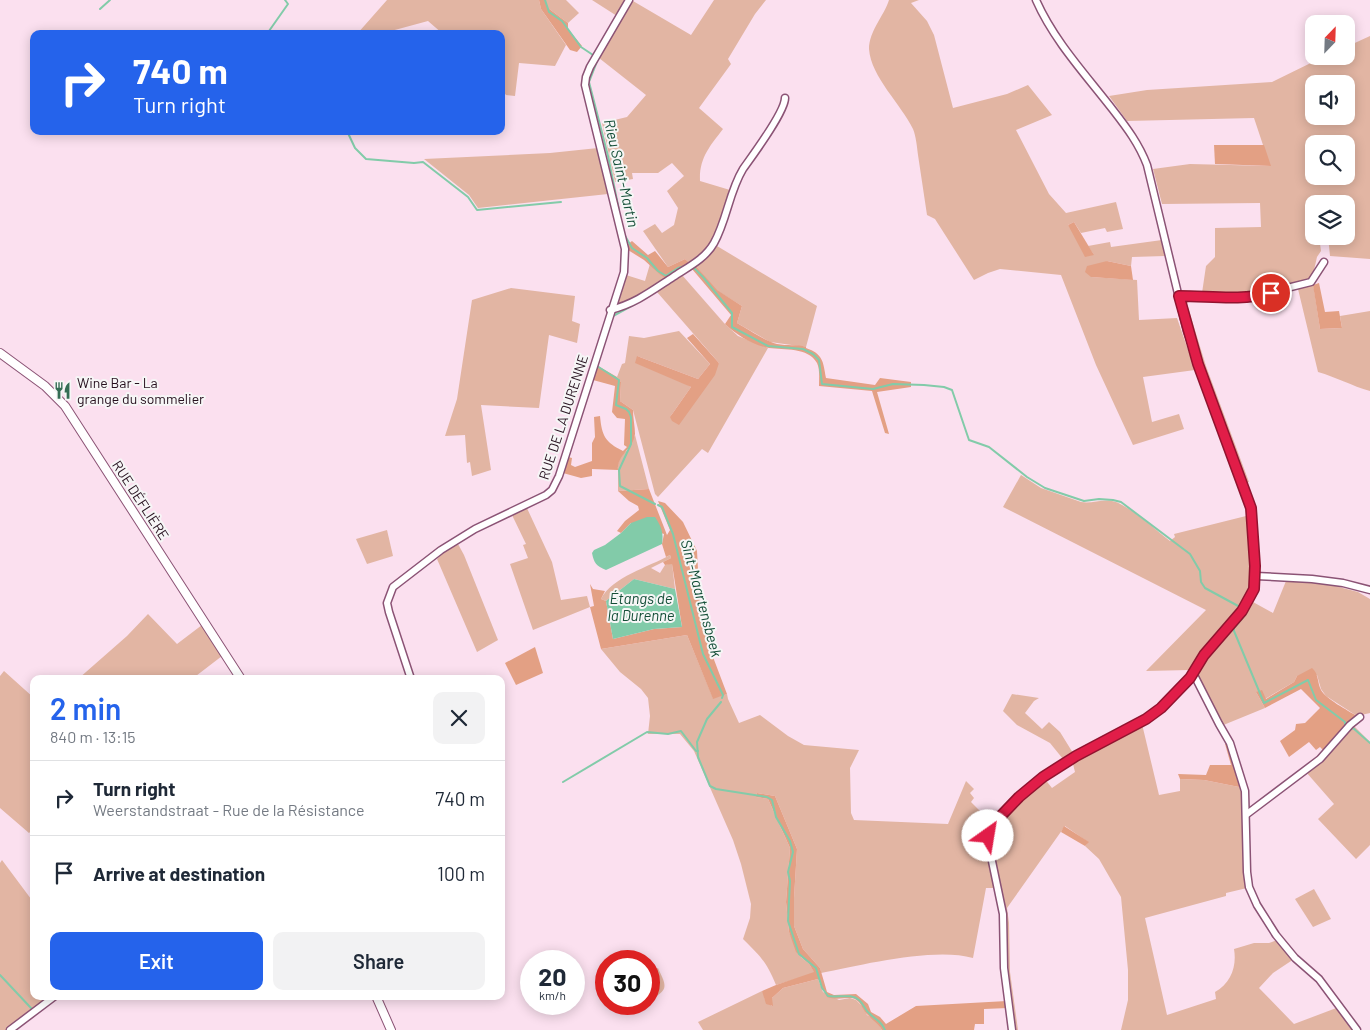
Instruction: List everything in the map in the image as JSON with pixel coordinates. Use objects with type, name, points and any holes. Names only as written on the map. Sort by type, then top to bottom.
[{"type":"street","name":"RUE DE LA DURENNE","points":[[410,675],[387,603],[393,587],[441,550],[475,530],[546,495],[552,490],[559,476],[610,310],[624,272],[625,249],[585,84],[594,58],[629,0]]},
{"type":"street","points":[[1012,1030],[1004,968],[1003,914],[988,842],[991,828],[1013,803],[1043,777],[1076,756],[1151,716],[1161,708],[1193,674],[1204,655],[1248,603],[1254,589],[1256,576],[1251,508],[1198,364],[1179,296],[1154,188],[1143,153],[1125,125],[1059,42],[1036,0]]},
{"type":"street","points":[[610,310],[632,302],[658,288],[708,252],[720,231],[737,182],[780,112],[785,98]]},
{"type":"street","points":[[1179,296],[1239,298],[1262,295],[1311,282],[1324,262]]},
{"type":"street","name":"RUE DÉFLIÈRE","points":[[0,353],[45,386],[65,406],[238,675]]},
{"type":"street","points":[[1256,576],[1312,579],[1343,583],[1370,590]]},
{"type":"street","points":[[1193,674],[1230,743],[1246,797],[1248,881],[1257,905],[1282,943],[1295,958],[1319,979],[1357,1030]]},
{"type":"street","points":[[1247,814],[1320,759],[1350,725],[1360,717]]},
{"type":"street","points":[[1246,797],[1251,801],[1261,803]]},
{"type":"street","points":[[10,1030],[50,1000]]},
{"type":"street","points":[[378,1000],[391,1030]]},
{"type":"shaded area","points":[[387,0],[539,0],[541,9],[566,45],[555,66],[519,63],[515,96],[505,94],[505,30],[438,30],[428,21],[395,30],[361,30]]},
{"type":"shaded area","points":[[539,0],[545,0],[548,8],[568,23],[568,29],[582,46],[577,52],[570,50],[541,9]]},
{"type":"shaded area","points":[[545,0],[566,0],[579,13],[568,23],[548,8]]},
{"type":"shaded area","points":[[592,0],[626,0],[617,16]]},
{"type":"shaded area","points":[[714,0],[766,0],[755,14],[728,59],[731,64],[699,108],[723,129],[703,159],[700,181],[730,190],[712,243],[692,265],[685,259],[668,267],[643,231],[655,224],[662,233],[674,225],[678,208],[667,191],[684,176],[672,163],[658,173],[632,173],[633,179],[615,182],[602,123],[627,117],[646,95],[599,58],[633,1],[691,35]]},
{"type":"shaded area","points":[[889,0],[919,0],[911,3],[927,21],[934,35],[953,108],[1007,94],[1028,85],[1052,115],[1016,130],[1049,194],[1066,213],[1116,202],[1123,229],[1107,232],[1105,228],[1081,233],[1074,222],[1068,225],[1094,255],[1088,246],[1110,242],[1111,247],[1162,240],[1165,256],[1132,257],[1131,266],[1107,261],[1091,277],[1137,280],[1139,320],[1177,318],[1195,370],[1143,377],[1152,422],[1179,414],[1184,429],[1133,445],[1096,365],[1061,275],[1000,269],[974,280],[935,219],[927,215],[914,132],[875,70],[869,49],[871,36]]},
{"type":"shaded area","points":[[1370,36],[1370,259],[1330,256],[1329,245],[1355,245],[1355,195],[1305,195],[1305,245],[1320,245],[1321,251],[1317,257],[1312,279],[1246,295],[1202,293],[1206,266],[1215,257],[1215,228],[1261,227],[1260,203],[1162,204],[1153,169],[1190,164],[1270,166],[1254,118],[1127,121],[1109,96],[1147,90],[1272,82],[1307,65],[1355,65],[1355,43]]},
{"type":"shaded area","points":[[1214,145],[1264,145],[1271,166],[1215,164]]},
{"type":"shaded area","points":[[598,148],[608,194],[478,208],[469,195],[424,159],[550,153]]},
{"type":"shaded area","points":[[1074,222],[1094,255],[1085,257],[1068,225]]},
{"type":"shaded area","points":[[632,241],[648,255],[655,251],[668,267],[685,259],[692,265],[665,279],[644,260],[628,250],[627,245]]},
{"type":"shaded area","points":[[717,246],[817,306],[806,347],[770,342],[737,323],[742,306],[716,290],[696,266]]},
{"type":"shaded area","points":[[1107,261],[1131,266],[1133,280],[1091,277],[1085,272],[1087,266]]},
{"type":"shaded area","points":[[650,264],[665,279],[647,292],[617,306],[626,275],[645,281]]},
{"type":"shaded area","points":[[696,266],[717,290],[742,306],[737,323],[772,342],[781,345],[803,346],[812,350],[823,363],[826,378],[875,385],[880,378],[911,382],[911,387],[877,392],[889,434],[885,433],[872,391],[819,386],[818,365],[808,354],[795,350],[757,345],[745,339],[725,324],[731,315],[692,269]]},
{"type":"shaded area","points":[[682,275],[724,323],[738,336],[768,348],[708,453],[702,449],[658,497],[655,494],[633,410],[620,401],[621,382],[617,377],[622,364],[625,363],[629,336],[644,338],[679,331],[710,364],[698,379],[637,356],[691,387],[670,417],[719,363],[657,292]]},
{"type":"shaded area","points":[[1313,283],[1320,329],[1342,328],[1340,316],[1370,311],[1370,391],[1318,372],[1298,289],[1251,302],[1206,300],[1188,302],[1187,304],[1206,366],[1249,482],[1246,483],[1212,397],[1183,302],[1184,300],[1235,299]]},
{"type":"shaded area","points":[[1319,283],[1325,312],[1339,311],[1342,328],[1320,329],[1313,285]]},
{"type":"shaded area","points":[[511,288],[575,296],[572,321],[580,324],[577,343],[549,335],[539,408],[481,405],[491,470],[472,476],[470,462],[467,463],[465,435],[445,436],[457,399],[472,300]]},
{"type":"shaded area","points":[[693,334],[719,363],[715,375],[679,425],[672,421],[670,417],[691,387],[635,363],[637,356],[698,379],[710,364],[687,338]]},
{"type":"shaded area","points":[[598,366],[617,377],[621,382],[620,401],[633,410],[635,434],[634,439],[620,460],[618,470],[592,469],[592,476],[581,478],[563,473],[568,457],[572,458],[571,465],[575,467],[592,461],[592,443],[595,437],[594,417],[600,416],[603,433],[612,445],[623,451],[627,447],[624,445],[625,419],[617,418],[612,412],[615,386],[593,380]]},
{"type":"shaded area","points":[[635,435],[649,489],[618,491],[618,463],[621,455],[628,450]]},
{"type":"shaded area","points":[[1021,475],[1041,488],[1081,502],[1112,501],[1118,503],[1133,512],[1170,541],[1175,537],[1174,534],[1250,515],[1253,582],[1246,602],[1192,672],[1189,670],[1146,671],[1206,610],[1003,507]]},
{"type":"shaded area","points":[[649,489],[667,535],[670,530],[658,501],[665,503],[683,522],[697,551],[700,607],[713,657],[727,694],[713,699],[687,635],[601,649],[590,607],[594,606],[590,584],[593,589],[605,591],[601,599],[606,601],[613,639],[654,629],[682,627],[672,564],[665,565],[663,562],[671,558],[670,555],[666,557],[662,544],[664,534],[631,523],[621,533],[617,531],[625,521],[639,510],[638,506],[618,491]]},
{"type":"shaded area","points":[[526,506],[552,562],[561,600],[587,596],[590,607],[533,630],[510,564],[528,558],[523,545],[526,544],[512,515],[502,519]]},
{"type":"shaded area","points":[[387,530],[393,556],[367,564],[356,539]]},
{"type":"shaded area","points":[[455,543],[458,544],[464,555],[498,640],[477,652],[437,559],[442,554],[431,562],[430,560]]},
{"type":"shaded area","points":[[670,555],[671,558],[651,568],[660,573],[665,565],[672,563],[675,589],[634,579],[606,601],[601,599],[606,591],[622,579]]},
{"type":"shaded area","points":[[1302,580],[1340,585],[1339,587],[1358,592],[1370,599],[1370,713],[1357,716],[1326,696],[1321,689],[1317,675],[1297,676],[1294,682],[1265,699],[1256,692],[1265,708],[1221,726],[1199,678],[1198,671],[1203,660],[1253,602],[1273,613],[1286,581]]},
{"type":"shaded area","points":[[148,614],[177,644],[202,625],[222,656],[197,675],[83,675],[127,636]]},
{"type":"shaded area","points":[[687,635],[713,698],[727,694],[739,723],[760,715],[788,736],[804,745],[859,750],[850,768],[851,813],[854,820],[948,824],[966,781],[974,789],[970,793],[974,798],[971,802],[981,812],[977,816],[981,826],[989,826],[986,836],[997,888],[986,888],[973,958],[957,955],[939,955],[898,958],[821,973],[820,968],[803,949],[794,926],[797,849],[775,796],[757,793],[756,797],[768,799],[790,848],[786,902],[789,932],[801,957],[815,973],[776,985],[762,960],[743,939],[750,918],[751,904],[741,864],[733,840],[694,751],[680,734],[648,734],[650,716],[648,698],[641,689],[620,672],[601,649]]},
{"type":"shaded area","points":[[535,647],[543,673],[516,685],[505,663]]},
{"type":"shaded area","points":[[1312,668],[1316,673],[1321,690],[1327,697],[1357,716],[1325,752],[1320,747],[1316,750],[1309,742],[1289,757],[1280,741],[1295,730],[1296,724],[1305,723],[1320,708],[1301,689],[1265,708],[1256,692],[1262,690],[1266,699],[1294,682],[1297,676]]},
{"type":"shaded area","points":[[4,671],[30,694],[29,833],[0,808],[0,676]]},
{"type":"shaded area","points":[[1012,694],[1039,698],[1034,701],[1025,713],[1042,729],[1049,722],[1060,732],[1073,753],[1063,759],[1050,743],[1017,725],[1003,711]]},
{"type":"shaded area","points":[[1142,724],[1159,795],[1180,791],[1180,779],[1204,780],[1244,788],[1247,888],[1226,893],[1226,896],[1145,918],[1167,1015],[1216,999],[1215,992],[1229,979],[1234,968],[1234,949],[1254,943],[1269,943],[1277,940],[1294,959],[1273,973],[1259,988],[1294,1024],[1339,1007],[1355,1030],[1121,1030],[1128,1000],[1128,970],[1121,897],[1099,859],[1085,846],[1088,842],[1065,826],[1007,908],[1010,972],[1018,1030],[1014,1030],[1006,968],[1006,935],[990,844],[991,832],[1012,807],[1044,778],[1052,788],[1075,772],[1072,760]]},
{"type":"shaded area","points":[[1354,726],[1370,742],[1370,845],[1356,859],[1318,819],[1334,804],[1306,772],[1323,761]]},
{"type":"shaded area","points":[[1225,744],[1228,744],[1244,788],[1204,780],[1180,779],[1178,774],[1206,775],[1210,765],[1231,765]]},
{"type":"shaded area","points":[[757,793],[775,796],[797,849],[794,926],[803,949],[820,968],[827,992],[834,995],[856,994],[868,1004],[871,1012],[880,1017],[886,1024],[916,1006],[1007,1001],[1008,1008],[984,1009],[984,1024],[975,1024],[974,1030],[882,1030],[857,1000],[827,997],[818,979],[783,988],[772,998],[773,1006],[766,1004],[762,991],[814,972],[809,964],[796,952],[789,932],[786,902],[790,848],[768,799],[756,797]]},
{"type":"shaded area","points":[[1064,826],[1089,842],[1085,846],[1061,832]]},
{"type":"shaded area","points":[[2,860],[30,898],[30,1000],[50,1000],[10,1030],[0,1030],[0,863]]},
{"type":"shaded area","points":[[1314,889],[1331,919],[1313,927],[1295,899]]},
{"type":"shaded area","points":[[660,973],[664,984],[663,990],[660,993]]},
{"type":"shaded area","points":[[818,979],[823,992],[839,1000],[850,998],[856,1000],[863,1007],[867,1015],[876,1020],[882,1030],[703,1030],[698,1022],[762,991],[765,1000],[772,1006],[772,998],[783,988]]},
{"type":"water","name":"Étangs de la Durenne","points":[[647,517],[655,517],[659,523],[663,540],[662,544],[606,570],[596,564],[592,553],[594,550],[605,545],[631,523]]},
{"type":"water","name":"Étangs de la Durenne","points":[[634,579],[675,589],[682,627],[654,629],[613,639],[606,601]]},
{"type":"waterway","points":[[100,9],[110,0]]},
{"type":"waterway","points":[[270,30],[288,4],[285,0]]},
{"type":"waterway","name":"Rieu Saint-Martin","points":[[545,0],[549,12],[562,21],[581,47],[593,55]]},
{"type":"waterway","name":"Rieu Saint-Martin","points":[[598,59],[589,82],[608,156],[619,210]]},
{"type":"waterway","points":[[349,135],[355,148],[366,159],[423,162],[468,197],[477,210],[561,202]]},
{"type":"waterway","name":"Rieu Saint-Martin","points":[[624,234],[632,248],[647,258],[658,271],[668,277]]},
{"type":"waterway","points":[[667,275],[685,266]]},
{"type":"waterway","points":[[694,268],[732,313],[732,327],[768,346],[803,349],[813,354],[819,360],[822,384],[873,389],[893,384],[924,385],[944,387],[952,390],[969,440],[989,447],[1027,477],[1045,488],[1084,501],[1099,499],[1121,502],[1190,554],[1200,571],[1201,582],[1205,588],[1240,607]]},
{"type":"waterway","name":"Rieu Saint-Martin","points":[[613,316],[637,303]]},
{"type":"waterway","points":[[597,366],[619,380],[616,405],[626,409],[631,417],[631,444],[619,470],[620,486],[655,504]]},
{"type":"waterway","name":"Sint-Maartensbeek","points":[[658,505],[662,507],[673,534],[703,654],[723,695],[722,698]]},
{"type":"waterway","points":[[1246,611],[1234,628],[1234,631],[1264,703],[1308,680],[1316,700],[1345,722],[1345,726]]},
{"type":"waterway","points":[[721,702],[707,719],[697,742],[698,757],[710,786],[716,789],[767,797],[772,800],[776,817],[790,841],[793,852],[788,872],[790,881],[788,921],[799,954],[816,968],[822,988],[828,996],[856,998],[882,1024],[885,1030]]},
{"type":"waterway","points":[[1351,729],[1353,728],[1370,743]]},
{"type":"waterway","points":[[563,782],[647,732],[668,734],[681,731],[696,751],[698,751]]},
{"type":"waterway","points":[[0,975],[31,1008]]},
{"type":"place","name":"Wine Bar - La grange du sommelier","points":[[63,390]]},
{"type":"route","points":[[988,836],[997,820],[1019,797],[1043,777],[1076,756],[1146,719],[1161,708],[1190,678],[1204,655],[1245,607],[1251,596],[1256,576],[1251,508],[1198,364],[1187,331],[1179,296],[1247,298],[1271,293]]}]
